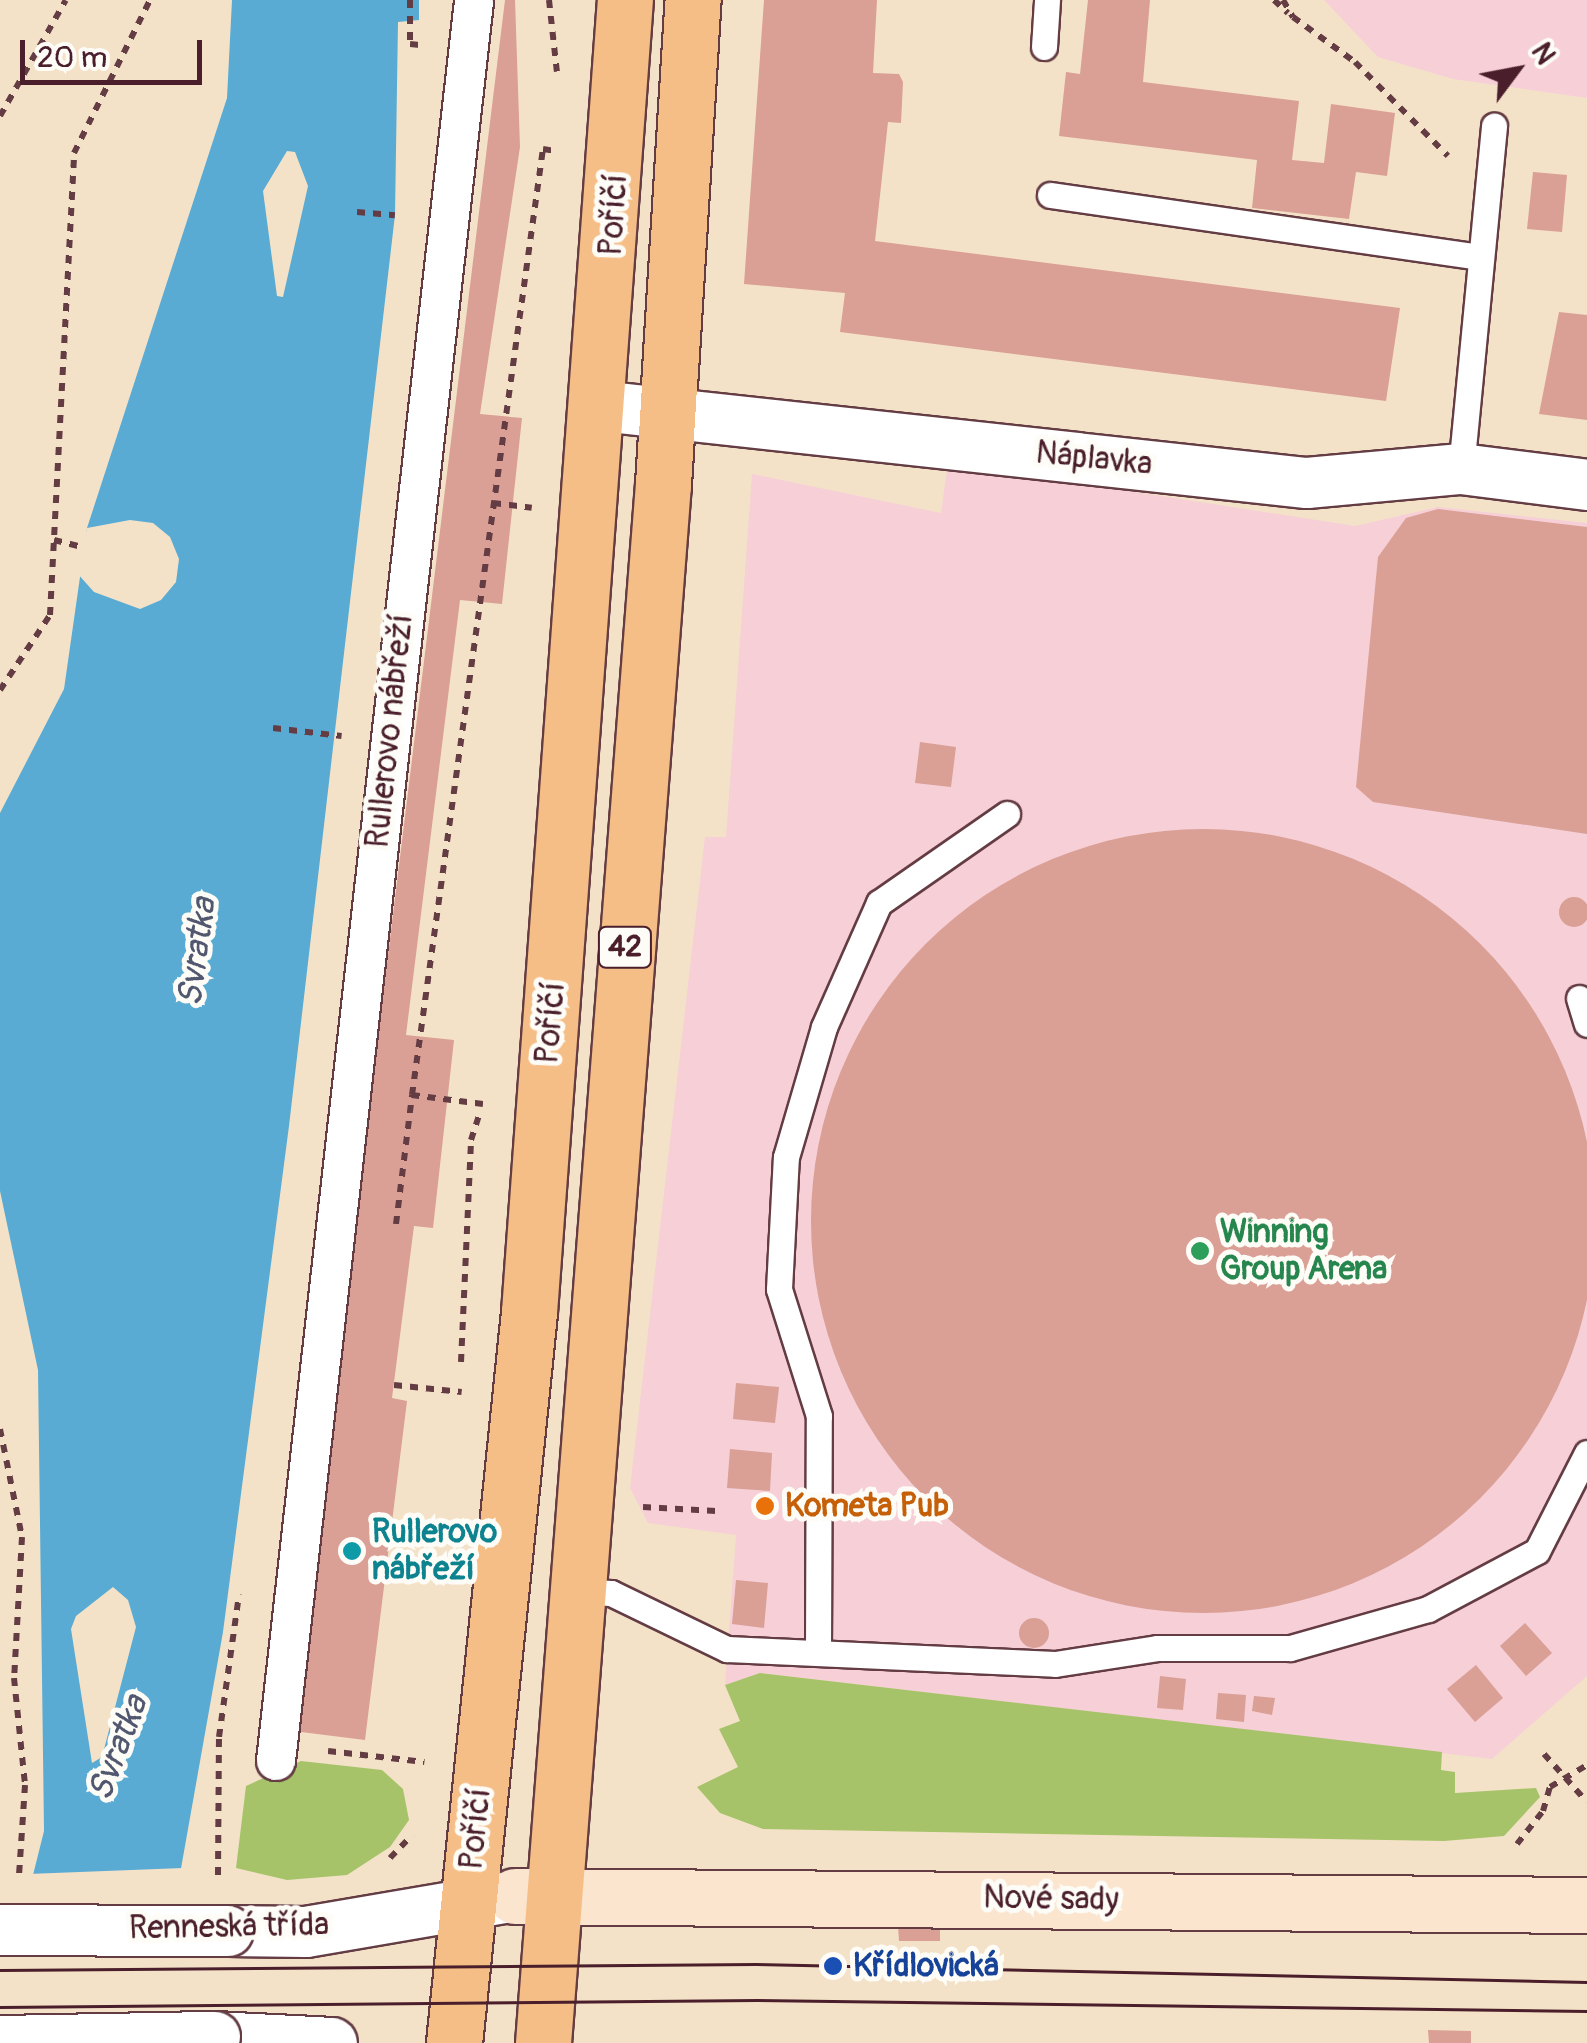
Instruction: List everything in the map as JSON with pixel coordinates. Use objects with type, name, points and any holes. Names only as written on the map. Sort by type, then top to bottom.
[{"type":"main road","name":"Poříčí","points":[[542,2043],[512,1898],[529,1312],[600,406],[625,0]]},
{"type":"main road","name":"Poříčí","points":[[454,2043],[512,1898],[574,1591],[668,414],[693,0]]},
{"type":"main road","name":"Nové sady","points":[[512,1898],[1587,1906]]},
{"type":"street","name":"Rullerovo nábřeží","points":[[276,1761],[474,0]]},
{"type":"street","name":"Náplavka","points":[[600,406],[1307,482],[1461,469],[1587,485]]},
{"type":"street","name":"Renneská třída","points":[[8,1910],[228,1931],[306,1932],[512,1898]]},
{"type":"street","points":[[0,2042],[214,2036],[332,2043]]},
{"type":"lane","points":[[1044,47],[1047,0]]},
{"type":"lane","points":[[1461,469],[1494,126]]},
{"type":"lane","points":[[1050,195],[1482,257]]},
{"type":"lane","points":[[818,1653],[819,1416],[778,1289],[786,1157],[824,1026],[880,904],[1006,814]]},
{"type":"lane","points":[[1579,998],[1587,1024]]},
{"type":"lane","points":[[574,1591],[611,1593],[728,1649],[1055,1664],[1157,1648],[1290,1648],[1428,1609],[1537,1550],[1587,1453]]},
{"type":"path","points":[[0,116],[66,0]]},
{"type":"path","points":[[0,690],[50,615],[74,153],[150,0]]},
{"type":"path","points":[[410,0],[410,44],[429,46]]},
{"type":"path","points":[[1274,0],[1355,62],[1453,162],[1488,184]]},
{"type":"path","points":[[1283,0],[1292,17]]},
{"type":"path","points":[[396,1224],[543,149],[566,153]]},
{"type":"path","points":[[357,212],[395,215]]},
{"type":"path","points":[[54,540],[83,547]]},
{"type":"path","points":[[273,728],[348,736]]},
{"type":"path","points":[[412,1096],[483,1104]]},
{"type":"path","points":[[394,1385],[463,1392]]},
{"type":"path","points":[[0,1430],[22,1537],[14,1678],[25,1785],[8,1910]]},
{"type":"path","points":[[668,1506],[716,1512]]},
{"type":"path","points":[[368,1754],[446,1764]]},
{"type":"path","points":[[1544,1754],[1587,1802]]},
{"type":"path","points":[[1515,1855],[1517,1838],[1564,1775],[1587,1765]]},
{"type":"path","points":[[384,1863],[416,1830]]},
{"type":"shaded area","points":[[1324,0],[1587,0],[1587,98],[1453,79],[1378,57]]},
{"type":"shaded area","points":[[948,463],[1355,526],[1438,507],[1587,523],[1587,1676],[1492,1759],[761,1673],[725,1685],[736,1535],[648,1523],[630,1488],[705,837],[726,837],[752,474],[941,513]]},
{"type":"green space","points":[[760,1673],[1442,1752],[1441,1770],[1455,1772],[1455,1793],[1536,1788],[1540,1797],[1504,1836],[1444,1841],[763,1829],[720,1813],[697,1787],[738,1767],[719,1729],[740,1721],[725,1685]]},
{"type":"green space","points":[[301,1761],[382,1770],[403,1789],[409,1820],[390,1847],[347,1875],[287,1880],[236,1868],[246,1786]]},
{"type":"water","name":"Svratka","points":[[232,0],[419,0],[419,20],[398,22],[395,215],[289,1126],[223,1632],[150,2043],[33,1875],[44,1831],[38,1370],[0,1191],[0,813],[64,689],[87,528],[227,98]],"holes":[[[287,151],[295,152],[308,186],[283,297],[277,296],[263,191]],[[113,1587],[128,1600],[136,1627],[102,1757],[92,1763],[71,1629],[76,1616]]]},
{"type":"pier","points":[[130,520],[153,523],[170,537],[179,559],[176,582],[161,600],[140,609],[94,592],[77,573],[87,528]]},
{"type":"pier","points":[[183,1868],[155,2043],[6,2043],[28,1874]]},
{"type":"building","points":[[505,0],[515,0],[520,147],[480,414],[522,418],[502,604],[460,600],[406,1035],[454,1040],[433,1228],[414,1226],[392,1398],[407,1401],[365,1740],[293,1731]]},
{"type":"building","points":[[764,0],[877,0],[873,73],[899,74],[903,82],[901,123],[888,122],[875,241],[1400,308],[1386,401],[840,332],[845,293],[744,284]]},
{"type":"building","points":[[1088,0],[1150,0],[1143,82],[1299,101],[1292,160],[1324,163],[1331,104],[1395,113],[1387,176],[1356,172],[1349,219],[1252,208],[1257,160],[1059,136],[1066,72],[1080,74]]},
{"type":"building","points":[[1533,172],[1567,175],[1562,232],[1527,229]]},
{"type":"building","points":[[1559,312],[1587,315],[1587,420],[1539,414]]},
{"type":"building","points":[[1438,509],[1587,527],[1587,834],[1373,802],[1356,787],[1378,557],[1406,518]]},
{"type":"building","points":[[920,742],[956,747],[951,787],[915,783]]},
{"type":"building","name":"Winning Group Arena","points":[[1203,829],[1280,836],[1353,858],[1421,895],[1480,944],[1529,1003],[1566,1071],[1588,1144],[1595,1221],[1588,1298],[1566,1371],[1529,1439],[1480,1498],[1421,1547],[1353,1584],[1280,1606],[1203,1613],[1126,1606],[1053,1584],[985,1547],[926,1498],[877,1439],[840,1371],[818,1298],[811,1221],[818,1144],[840,1071],[877,1003],[926,944],[985,895],[1053,858],[1126,836]]},
{"type":"building","points":[[1574,897],[1585,901],[1589,912],[1585,923],[1574,927],[1563,923],[1559,912],[1563,901]]},
{"type":"building","points":[[736,1383],[779,1387],[775,1423],[733,1419]]},
{"type":"building","points":[[730,1449],[772,1453],[770,1491],[727,1488]]},
{"type":"building","points":[[736,1580],[768,1583],[764,1628],[732,1624]]},
{"type":"building","points":[[1034,1618],[1045,1622],[1049,1633],[1045,1644],[1034,1648],[1023,1644],[1019,1633],[1023,1622]]},
{"type":"building","points":[[1525,1623],[1552,1653],[1526,1676],[1500,1646]]},
{"type":"building","points":[[1476,1665],[1503,1698],[1475,1722],[1447,1689]]},
{"type":"building","points":[[1160,1676],[1186,1679],[1183,1710],[1157,1708]]},
{"type":"building","points":[[1218,1693],[1246,1695],[1244,1722],[1216,1719]]},
{"type":"building","points":[[1254,1696],[1275,1698],[1272,1715],[1252,1711]]},
{"type":"building","points":[[898,1925],[940,1926],[940,1941],[899,1941]]},
{"type":"building","points":[[1428,2030],[1471,2031],[1471,2043],[1429,2043]]},
{"type":"tram line","points":[[0,1970],[756,1964],[1587,1982]]},
{"type":"tram line","points":[[0,2007],[757,2000],[1587,2011]]},
{"type":"place","name":"Winning Group Arena","points":[[1200,1251]]},
{"type":"place","name":"Kometa Pub","points":[[765,1506]]},
{"type":"place","name":"Rullerovo nábřeží","points":[[352,1551]]},
{"type":"place","name":"Křídlovická","points":[[833,1966]]}]
